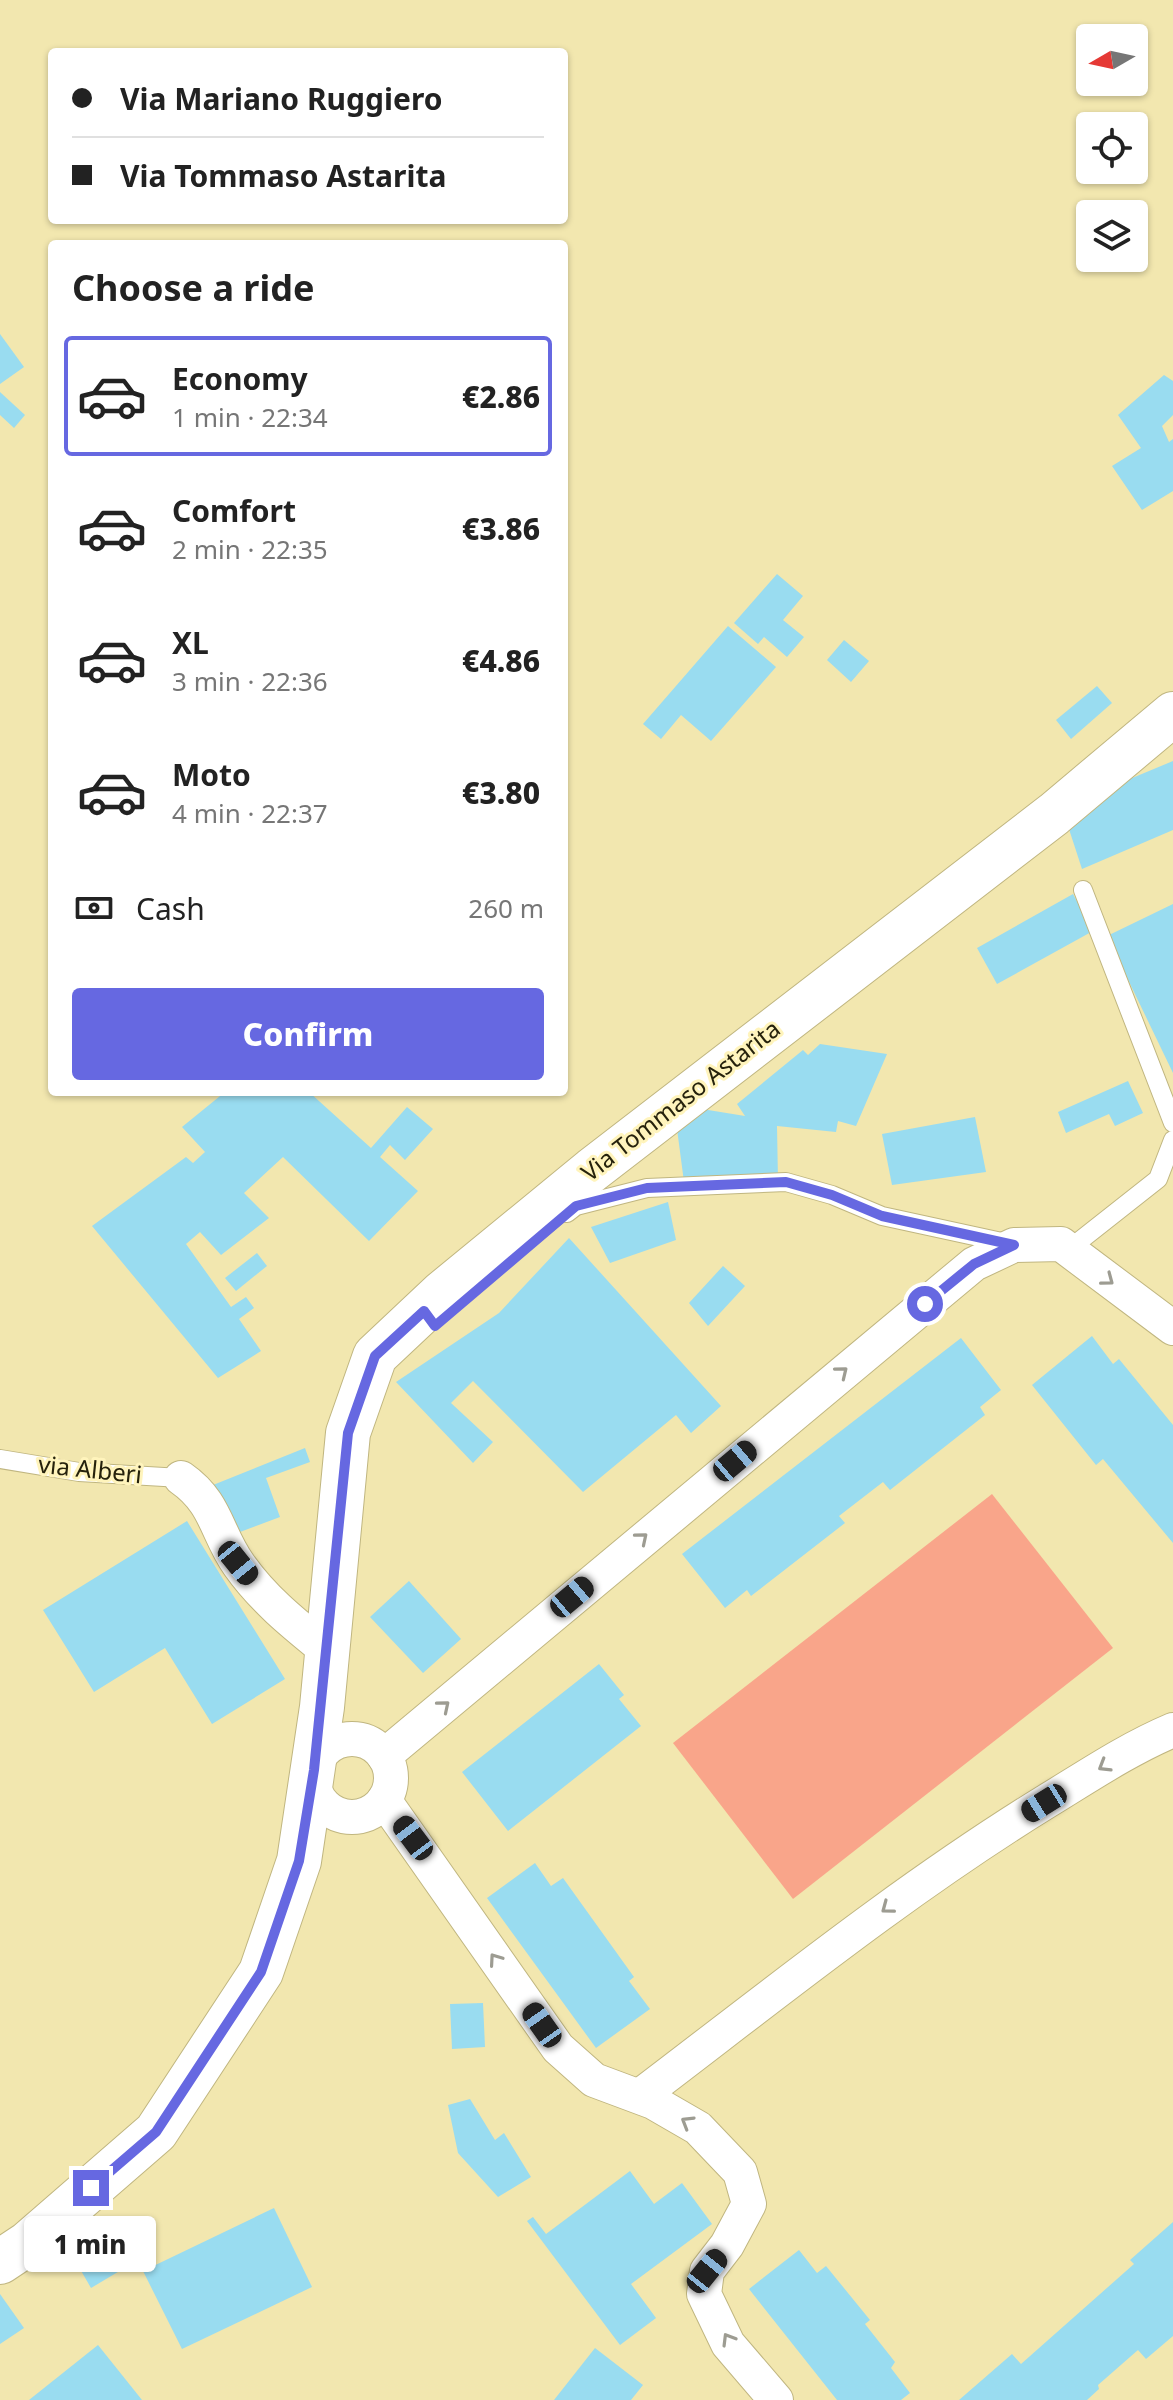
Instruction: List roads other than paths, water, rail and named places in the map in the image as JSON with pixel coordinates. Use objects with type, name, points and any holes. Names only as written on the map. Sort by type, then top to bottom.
[{"type":"main road","name":"Via Tommaso Astarita","points":[[0,2262],[27,2244],[156,2132],[261,1972],[299,1861],[314,1770],[348,1433],[375,1356],[430,1318],[592,1170],[1054,814],[1173,714]]},
{"type":"street","points":[[384,1756],[974,1264],[1014,1245],[1061,1244],[1173,1328]]},
{"type":"street","points":[[181,1478],[200,1491],[238,1563],[265,1597],[325,1649]]},
{"type":"street","points":[[640,2096],[911,1890],[1119,1757],[1173,1730]]},
{"type":"street","points":[[314,1770],[319,1756],[330,1745],[345,1739],[374,1746],[384,1756],[390,1771],[390,1786],[384,1800],[558,2048],[594,2080],[640,2096],[698,2128],[740,2172],[749,2204],[727,2245],[707,2271],[704,2294],[728,2344],[776,2400]]},
{"type":"street","name":"Via Tommaso Astarita","points":[[314,1770],[319,1800],[330,1810],[359,1817],[374,1811],[384,1800]]},
{"type":"lane","points":[[1083,890],[1173,1123]]},
{"type":"lane","points":[[1068,1250],[1158,1179],[1173,1140]]},
{"type":"lane","points":[[517,1256],[576,1206],[647,1188],[786,1182],[832,1195],[882,1216],[1014,1245]]},
{"type":"lane","name":"via Alberi","points":[[0,1459],[79,1472],[181,1478]]}]
